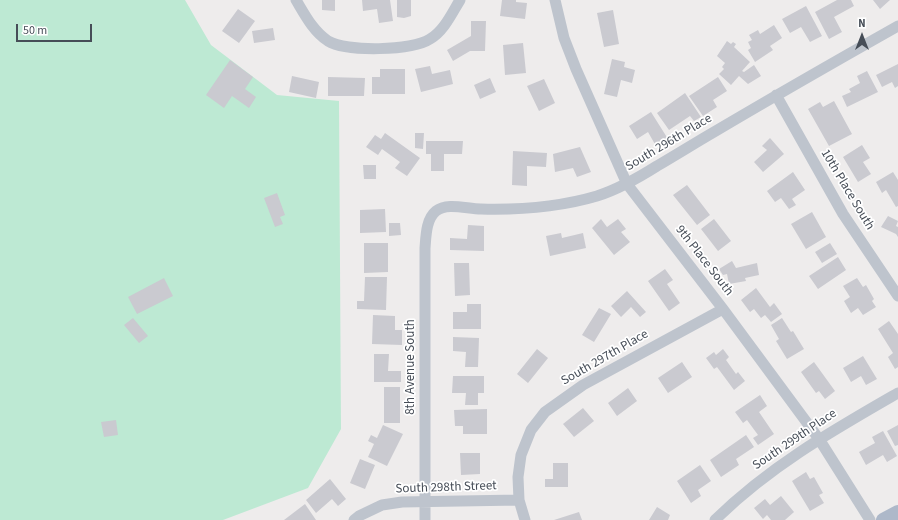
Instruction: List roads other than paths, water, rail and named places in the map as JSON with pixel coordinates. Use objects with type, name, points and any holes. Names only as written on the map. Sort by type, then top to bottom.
[{"type":"main road","points":[[883,520],[898,512]]},
{"type":"street","points":[[296,0],[314,29],[329,42],[343,47],[361,48],[386,48],[418,44],[432,38],[440,31],[460,0]]},
{"type":"street","name":"9th Place South","points":[[555,0],[564,38],[574,64],[627,184],[723,309],[819,439],[870,520]]},
{"type":"street","name":"South 296th Place","points":[[433,214],[440,209],[449,207],[497,210],[534,208],[564,204],[598,196],[627,184],[776,95],[898,26]]},
{"type":"street","name":"10th Place South","points":[[776,95],[843,214],[898,296]]},
{"type":"street","name":"8th Avenue South","points":[[425,520],[426,248],[428,225],[433,214]]},
{"type":"street","name":"South 297th Place","points":[[525,520],[519,500],[518,477],[521,455],[531,430],[545,412],[582,385],[723,309]]},
{"type":"street","name":"South 299th Place","points":[[714,520],[754,484],[800,451],[898,393]]},
{"type":"street","name":"South 298th Street","points":[[354,520],[382,505],[402,502],[519,500]]}]
